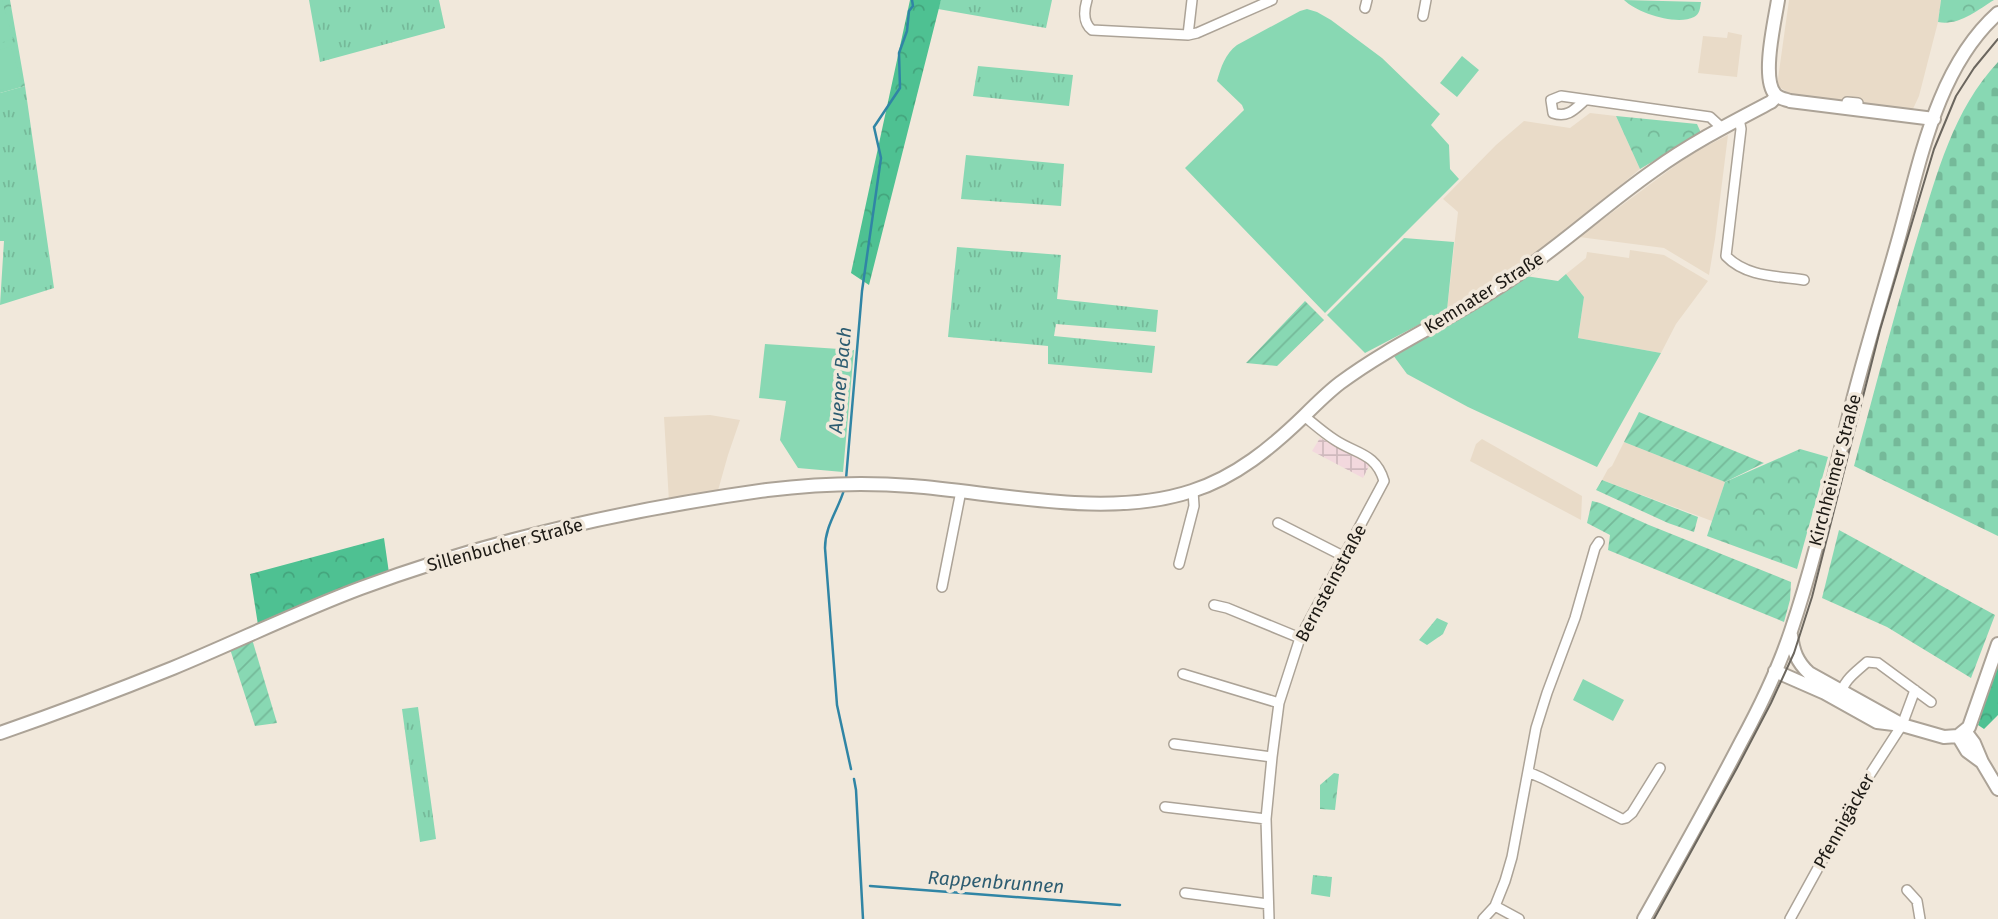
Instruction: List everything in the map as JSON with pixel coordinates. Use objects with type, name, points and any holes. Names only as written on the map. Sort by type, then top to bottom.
[{"type":"street","points":[[1087,0],[1085,17],[1088,28],[1092,30],[1188,35],[1272,0]]},
{"type":"street","points":[[1188,35],[1192,0]]},
{"type":"street","points":[[1423,16],[1426,0]]},
{"type":"street","points":[[1778,0],[1769,74],[1773,92],[1777,96],[1790,101],[1934,120]]},
{"type":"street","name":"Kirchheimer Straße","points":[[1644,919],[1717,790],[1777,667],[1790,633],[1823,519],[1855,392],[1926,143],[1944,92],[1961,55],[1998,13]]},
{"type":"street","name":"Kemnater Straße","points":[[1038,499],[1082,503],[1143,501],[1193,491],[1232,474],[1253,460],[1336,386],[1369,362],[1517,276],[1654,170],[1703,138],[1771,102],[1777,96]]},
{"type":"street","points":[[1584,101],[1710,117],[1722,128]]},
{"type":"street","points":[[1847,102],[1858,103]]},
{"type":"street","points":[[1841,113],[1852,114]]},
{"type":"street","points":[[1895,115],[1915,126],[1926,143]]},
{"type":"street","points":[[1739,119],[1741,129],[1723,257],[1749,272],[1804,280]]},
{"type":"street","name":"Bernsteinstraße","points":[[1269,919],[1266,819],[1279,703],[1300,638],[1384,481],[1375,462],[1338,442],[1304,416]]},
{"type":"street","name":"Sillenbucher Straße","points":[[0,733],[165,671],[341,596],[428,565],[517,540],[632,514],[765,490],[846,484],[889,484],[1038,499]]},
{"type":"street","points":[[943,587],[961,491]]},
{"type":"street","points":[[1179,565],[1194,506],[1193,491]]},
{"type":"street","points":[[1278,523],[1345,557]]},
{"type":"street","points":[[1483,919],[1495,906],[1512,857],[1536,728],[1599,542]]},
{"type":"street","points":[[1214,605],[1300,638]]},
{"type":"street","points":[[1790,633],[1794,653],[1800,664],[1841,696]]},
{"type":"street","points":[[1777,667],[1902,725],[1944,737],[1961,733],[1975,710],[1998,644]]},
{"type":"street","points":[[1841,696],[1845,682],[1867,662],[1878,663],[1931,702]]},
{"type":"street","points":[[1777,667],[1809,673]]},
{"type":"street","points":[[1183,674],[1279,703]]},
{"type":"street","name":"Pfennigäcker","points":[[1790,919],[1867,779],[1902,725],[1914,690]]},
{"type":"street","points":[[1961,733],[1974,743],[1998,789]]},
{"type":"street","points":[[1174,744],[1272,757]]},
{"type":"street","points":[[1528,772],[1622,819],[1632,813],[1660,768]]},
{"type":"street","points":[[1165,807],[1266,819]]},
{"type":"street","points":[[1908,890],[1917,901],[1920,919]]},
{"type":"street","points":[[1185,893],[1268,904]]},
{"type":"street","points":[[1495,906],[1519,919]]},
{"type":"shaded area","points":[[1789,0],[1941,0],[1919,96],[1912,111],[1791,94],[1777,86]]},
{"type":"shaded area","points":[[1728,32],[1742,35],[1737,77],[1698,73],[1703,36],[1727,38]]},
{"type":"shaded area","points":[[1590,113],[1616,116],[1640,169],[1562,234],[1511,271],[1447,310],[1458,212],[1443,199],[1496,145],[1524,121],[1570,128]]},
{"type":"shaded area","points":[[1728,135],[1709,275],[1664,248],[1579,237],[1691,154]]},
{"type":"shaded area","points":[[1630,250],[1664,255],[1708,281],[1676,324],[1661,353],[1578,338],[1584,297],[1566,274],[1586,258],[1587,252],[1629,258]]},
{"type":"shaded area","points":[[710,415],[740,420],[717,494],[669,502],[664,417]]},
{"type":"shaded area","points":[[1320,438],[1370,464],[1363,478],[1312,451]]},
{"type":"shaded area","points":[[1482,439],[1582,496],[1581,520],[1470,461],[1476,444]]},
{"type":"shaded area","points":[[1624,442],[1725,482],[1712,521],[1602,480]]},
{"type":"green space","points":[[0,0],[10,0],[25,86],[0,93]]},
{"type":"green space","points":[[0,0],[13,39],[0,43]]},
{"type":"green space","points":[[309,0],[439,0],[445,28],[320,62]]},
{"type":"green space","points":[[910,0],[941,0],[869,285],[851,273]]},
{"type":"green space","points":[[941,0],[1052,0],[1046,28],[938,9]]},
{"type":"green space","points":[[1624,0],[1701,2],[1696,16],[1678,20],[1647,13]]},
{"type":"green space","points":[[1941,0],[1994,0],[1967,17],[1946,23],[1938,22]]},
{"type":"green space","points":[[1307,9],[1331,20],[1382,58],[1440,114],[1431,125],[1449,145],[1450,169],[1459,179],[1325,313],[1185,168],[1244,110],[1217,81],[1229,52],[1237,45]]},
{"type":"green space","points":[[11,46],[22,84],[0,90],[0,50]]},
{"type":"green space","points":[[1462,56],[1479,70],[1457,97],[1440,83]]},
{"type":"green space","points":[[1998,62],[1998,536],[1854,466],[1901,292],[1940,166],[1969,101]]},
{"type":"green space","points":[[978,66],[1073,75],[1069,106],[973,96]]},
{"type":"green space","points":[[25,86],[54,288],[0,305],[4,241],[0,241],[0,93]]},
{"type":"green space","points":[[1616,116],[1697,124],[1701,133],[1640,169]]},
{"type":"green space","points":[[966,155],[1064,164],[1061,206],[961,199]]},
{"type":"green space","points":[[1404,238],[1454,242],[1447,310],[1365,353],[1327,315]]},
{"type":"green space","points":[[957,247],[1061,255],[1057,299],[1158,310],[1156,332],[1056,324],[1054,336],[1155,346],[1152,373],[1048,364],[1048,346],[948,337]]},
{"type":"green space","points":[[1566,274],[1584,297],[1578,338],[1661,353],[1597,467],[1468,407],[1407,374],[1393,355],[1520,275],[1558,281]]},
{"type":"green space","points":[[1305,301],[1324,320],[1277,366],[1246,363]]},
{"type":"green space","points":[[765,344],[854,350],[843,472],[798,468],[780,440],[786,401],[759,398]]},
{"type":"green space","points":[[1639,412],[1764,463],[1725,482],[1624,442]]},
{"type":"green space","points":[[1800,449],[1828,457],[1797,569],[1707,536],[1725,482]]},
{"type":"green space","points":[[1602,480],[1698,517],[1694,532],[1596,490]]},
{"type":"green space","points":[[1592,501],[1791,582],[1790,600],[1784,622],[1608,550],[1610,535],[1587,523]]},
{"type":"green space","points":[[1839,530],[1995,615],[1971,678],[1887,627],[1822,598]]},
{"type":"green space","points":[[384,538],[389,573],[258,625],[250,574]]},
{"type":"green space","points":[[1437,618],[1448,623],[1443,634],[1427,645],[1419,640]]},
{"type":"green space","points":[[252,639],[277,723],[255,726],[230,649]]},
{"type":"green space","points":[[1998,658],[1998,715],[1984,729],[1978,725]]},
{"type":"green space","points":[[1583,679],[1624,700],[1613,721],[1573,700]]},
{"type":"green space","points":[[418,707],[436,839],[420,842],[402,709]]},
{"type":"green space","points":[[1334,773],[1339,774],[1335,810],[1320,809],[1320,785]]},
{"type":"green space","points":[[1313,875],[1332,877],[1330,897],[1311,894]]},
{"type":"waterway","name":"Auener Bach","points":[[846,479],[862,291],[881,158],[874,127],[900,88],[899,53],[907,31],[912,0]]},
{"type":"waterway","name":"Auener Bach","points":[[844,490],[829,525],[825,548],[837,705],[851,769]]},
{"type":"waterway","points":[[854,779],[863,919]]},
{"type":"waterway","name":"Rappenbrunnen","points":[[870,886],[1120,905]]},
{"type":"tram line","points":[[1654,919],[1737,768],[1794,653],[1812,597],[1880,330],[1934,149],[1956,96],[1974,68],[1998,39]]}]
